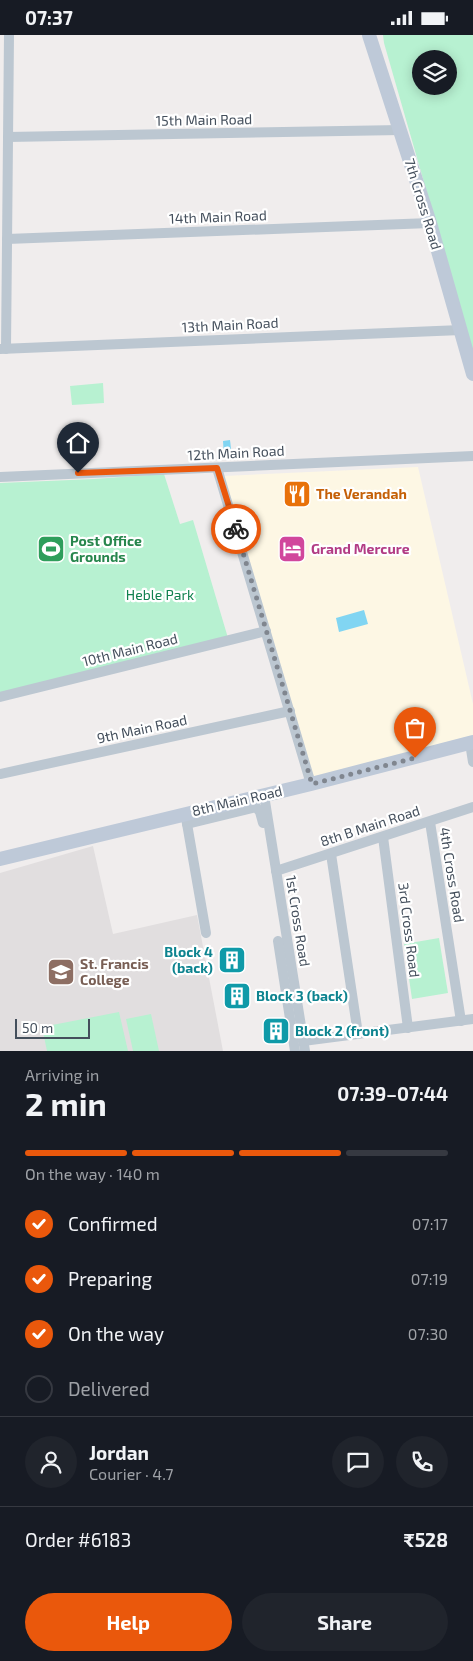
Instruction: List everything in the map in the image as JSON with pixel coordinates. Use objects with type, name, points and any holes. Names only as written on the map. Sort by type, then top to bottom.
[{"type":"street","points":[[3,349],[7,239],[10,35]]},
{"type":"street","name":"7th Cross Road","points":[[369,35],[430,223],[473,374]]},
{"type":"street","name":"15th Main Road","points":[[8,137],[401,130]]},
{"type":"street","name":"14th Main Road","points":[[7,239],[430,223]]},
{"type":"street","name":"13th Main Road","points":[[3,349],[461,330]]},
{"type":"street","name":"12th Main Road","points":[[0,477],[473,456]]},
{"type":"street","points":[[217,468],[312,784]]},
{"type":"street","name":"10th Main Road","points":[[0,697],[266,631]]},
{"type":"street","name":"9th Main Road","points":[[0,774],[290,711]]},
{"type":"street","points":[[471,743],[473,762]]},
{"type":"street","name":"8th Main Road","points":[[0,859],[186,819],[264,795],[471,743]]},
{"type":"street","name":"1st Cross Road","points":[[264,795],[276,871],[276,894],[293,1006],[304,1046]]},
{"type":"street","points":[[206,933],[186,819],[256,807],[263,823],[276,894],[276,915]]},
{"type":"street","name":"8th B Main Road","points":[[276,871],[473,807]]},
{"type":"street","name":"4th Cross Road","points":[[430,822],[461,1021]]},
{"type":"street","name":"3rd Cross Road","points":[[383,837],[408,1028]]},
{"type":"street","points":[[331,854],[358,1034]]},
{"type":"street","points":[[278,941],[293,1006],[296,1051]]},
{"type":"street","points":[[304,1046],[358,1034],[473,1019]]},
{"type":"shaded area","points":[[418,467],[473,704],[473,735],[314,778],[224,476]]},
{"type":"shaded area","points":[[93,846],[113,934],[197,915],[223,1051],[0,1051],[0,873]]},
{"type":"green space","points":[[383,35],[473,35],[473,353],[384,43]]},
{"type":"green space","points":[[103,383],[104,403],[72,405],[70,386]]},
{"type":"green space","name":"Heble Park","points":[[164,474],[180,524],[193,520],[228,638],[0,694],[0,483]]},
{"type":"green space","points":[[439,938],[448,993],[412,999],[404,944]]},
{"type":"green space","points":[[119,1012],[128,1051],[47,1051],[42,1027]]},
{"type":"green space","points":[[151,1014],[159,1051],[133,1051],[126,1019]]},
{"type":"water","points":[[230,440],[232,457],[224,457],[223,441]]},
{"type":"water","points":[[364,610],[368,624],[339,632],[336,618]]},
{"type":"way so far","points":[[236,529],[312,784],[415,758]]},
{"type":"place","name":"The Verandah","points":[[297,494]]},
{"type":"place","name":"Post Office Grounds","points":[[51,549]]},
{"type":"place","name":"Grand Mercure","points":[[292,549]]},
{"type":"place","name":"Block 4 (back)","points":[[232,960]]},
{"type":"place","name":"St. Francis College","points":[[61,972]]},
{"type":"place","name":"Block 3 (back)","points":[[237,996]]},
{"type":"place","name":"Block 2 (front)","points":[[276,1031]]},
{"type":"route","points":[[78,473],[217,468],[236,529]]}]
